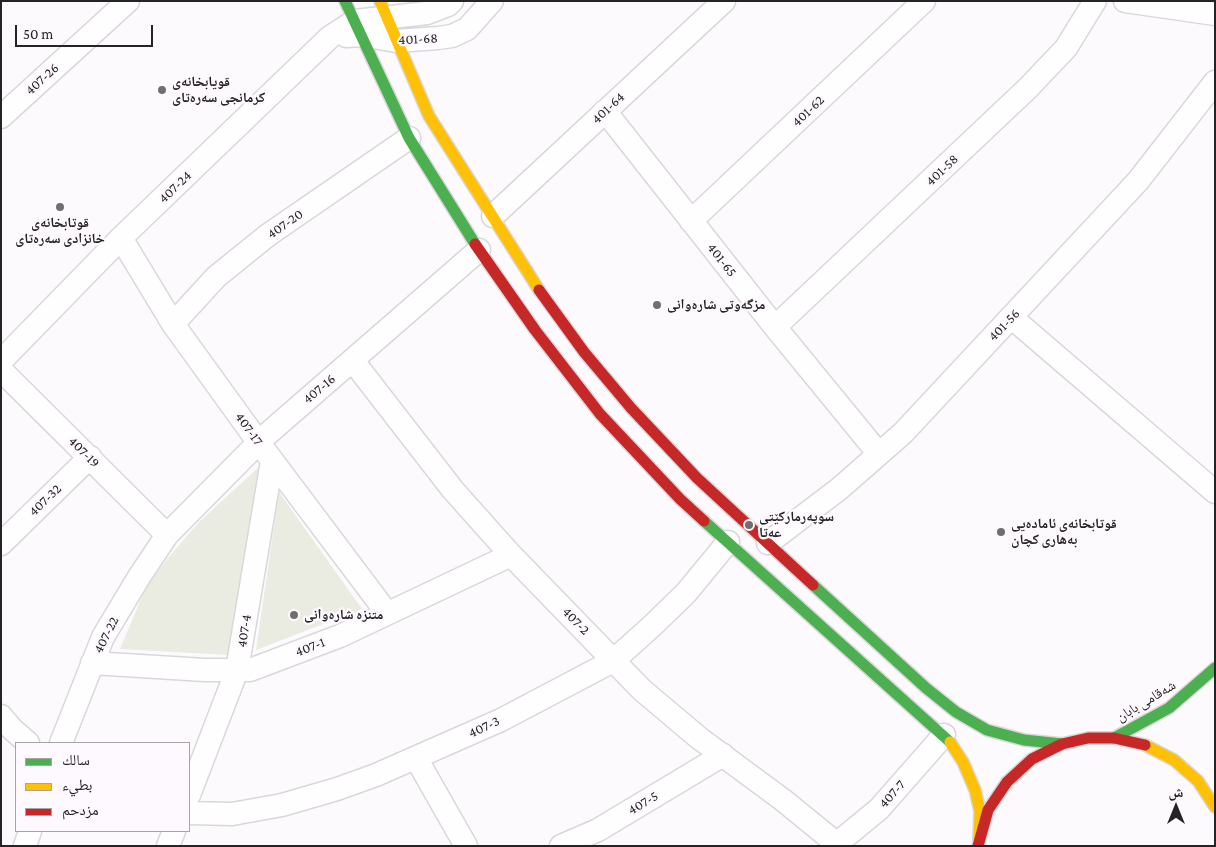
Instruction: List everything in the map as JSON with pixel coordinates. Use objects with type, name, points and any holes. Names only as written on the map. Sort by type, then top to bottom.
[{"type":"street","name":"407-26","points":[[1,117],[128,1]]},
{"type":"street","name":"401-68","points":[[354,19],[383,9],[427,12],[448,5],[452,1]]},
{"type":"street","name":"401-68","points":[[354,19],[396,41],[438,38],[452,36],[467,29],[492,1]]},
{"type":"street","name":"401-64","points":[[493,216],[724,1]]},
{"type":"street","name":"401-62","points":[[691,221],[924,1]]},
{"type":"street","name":"401-58","points":[[775,327],[1028,88],[1066,48],[1095,1]]},
{"type":"street","points":[[1126,1],[1215,14]]},
{"type":"street","points":[[383,9],[428,116],[545,299],[584,352],[625,401],[697,478],[926,688],[956,712],[987,730],[1024,740],[1062,744]]},
{"type":"street","points":[[354,19],[409,138],[479,250],[535,330],[600,414],[680,499],[944,735],[963,762],[975,790],[980,811],[978,844]]},
{"type":"street","name":"407-24","points":[[1,361],[121,238],[330,37],[354,19]]},
{"type":"street","name":"401-56","points":[[768,543],[839,489],[903,433],[1138,181],[1215,82]]},
{"type":"street","name":"401-65","points":[[605,111],[775,327],[879,454]]},
{"type":"street","name":"407-20","points":[[173,324],[216,277],[268,235],[409,138]]},
{"type":"street","name":"407-17","points":[[121,238],[173,324],[272,461],[387,613]]},
{"type":"street","name":"407-16","points":[[167,535],[304,401],[479,250]]},
{"type":"street","points":[[1011,317],[1215,492]]},
{"type":"street","name":"407-2","points":[[352,361],[453,490],[511,555],[613,661],[642,690],[722,755],[783,800],[835,845]]},
{"type":"street","name":"407-19","points":[[1,370],[167,535]]},
{"type":"street","name":"407-32","points":[[1,544],[90,457]]},
{"type":"street","name":"407-4","points":[[190,792],[237,670],[272,461]]},
{"type":"street","name":"407-22","points":[[61,742],[103,637],[167,535]]},
{"type":"street","name":"407-3","points":[[190,813],[232,814],[282,804],[337,789],[376,775],[500,720],[613,661],[686,593],[728,542]]},
{"type":"street","name":"407-1","points":[[92,663],[205,670],[250,670],[340,636],[511,555]]},
{"type":"street","name":"شەقامی بابان","points":[[1114,738],[1169,708],[1215,668]]},
{"type":"street","name":"407-7","points":[[835,845],[879,809],[944,735]]},
{"type":"street","points":[[978,844],[988,810],[1006,782],[1032,759],[1062,744],[1088,738],[1114,738],[1145,745],[1174,760],[1198,781],[1215,807]]},
{"type":"street","name":"407-5","points":[[561,846],[598,830],[722,755]]},
{"type":"street","points":[[416,758],[466,846]]},
{"type":"street","points":[[25,846],[30,832]]},
{"type":"street","points":[[168,846],[174,832]]},
{"type":"shaded area","points":[[260,466],[228,655],[120,649],[146,587],[168,558],[198,523]]},
{"type":"shaded area","points":[[279,492],[362,609],[256,650]]},
{"type":"traffic: fast","points":[[345,1],[409,138],[475,244]]},
{"type":"traffic: fast","points":[[704,521],[950,742]]},
{"type":"traffic: fast","points":[[813,585],[926,688],[956,712],[987,730],[1024,740],[1062,744]]},
{"type":"traffic: fast","points":[[1114,738],[1169,708],[1215,668]]},
{"type":"traffic: slow","points":[[380,1],[429,116],[539,290]]},
{"type":"traffic: slow","points":[[950,742],[963,762],[975,790],[980,811],[979,839]]},
{"type":"traffic: slow","points":[[1145,745],[1174,760],[1198,781],[1215,807]]},
{"type":"traffic: jam","points":[[475,244],[535,330],[600,414],[680,499],[704,521]]},
{"type":"traffic: jam","points":[[539,290],[584,352],[631,408],[697,478],[813,585]]},
{"type":"traffic: jam","points":[[978,846],[988,810],[1007,782],[1032,759],[1062,744],[1088,738],[1114,738],[1145,745]]},
{"type":"place","name":"قویابخانەی کرمانجی سەرەتای","points":[[162,90]]},
{"type":"place","name":"قوتابخانەی خانزادی سەرەتای","points":[[60,207]]},
{"type":"place","name":"مزگەوتی شارەوانی","points":[[657,305]]},
{"type":"place","name":"سوپەرمارکێتی عەتا","points":[[749,525]]},
{"type":"place","name":"قوتابخانەی ئامادەیی بەهاری کچان","points":[[1001,532]]},
{"type":"place","name":"متنزه شارەوانی","points":[[294,615]]}]
